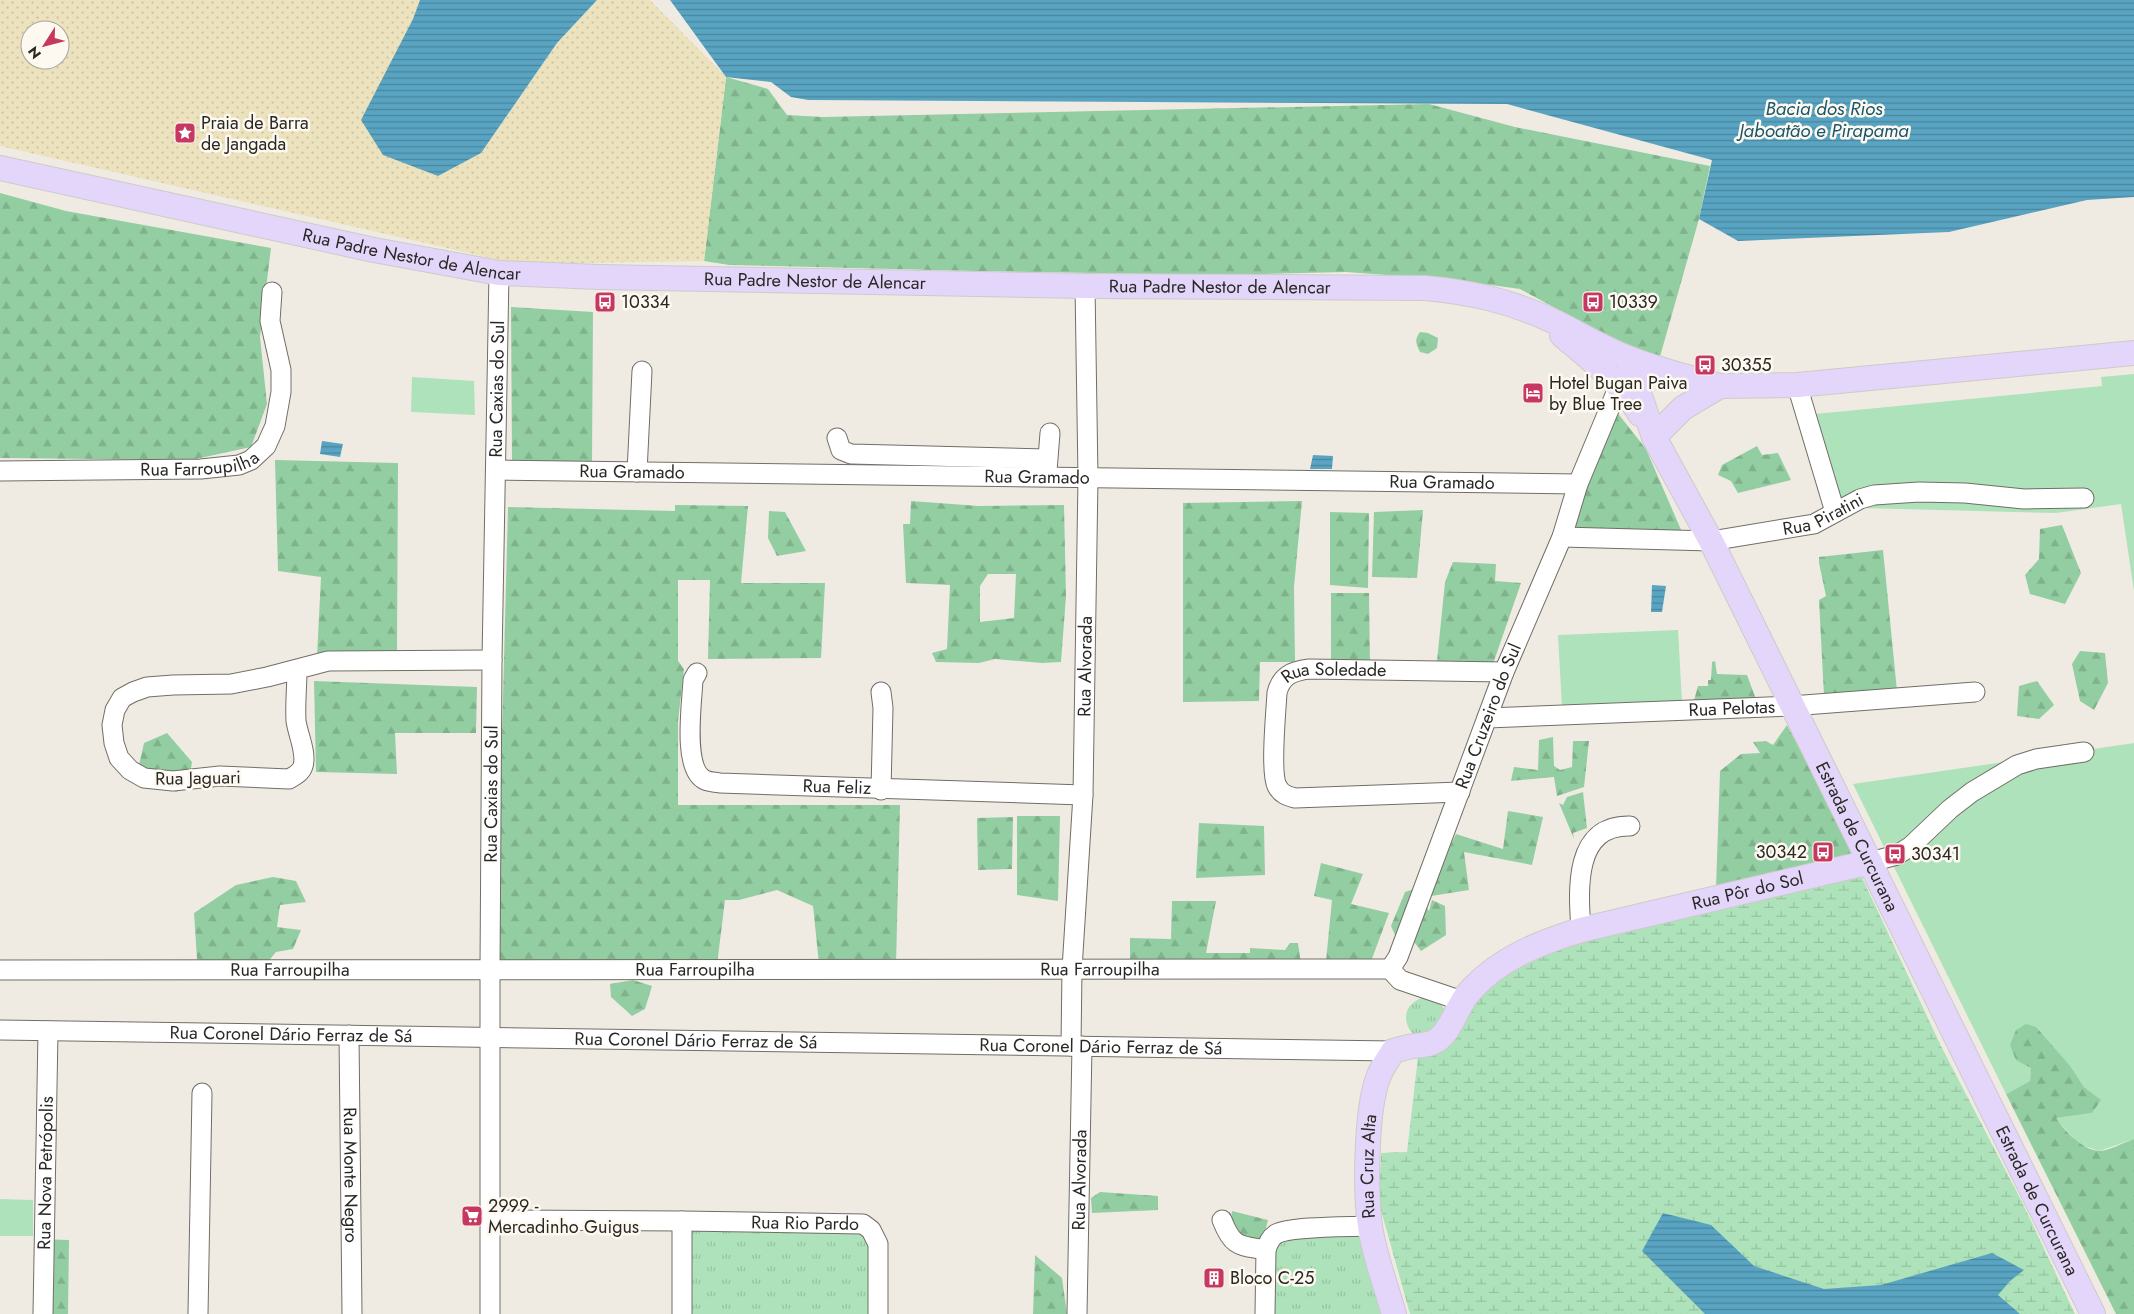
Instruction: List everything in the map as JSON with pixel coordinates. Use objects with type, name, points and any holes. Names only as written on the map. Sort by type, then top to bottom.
[{"type":"main road","name":"Rua Padre Nestor de Alencar","points":[[0,168],[374,250],[499,273],[599,277],[1085,286],[1424,288],[1461,291],[1500,300],[1535,314],[1627,358],[1673,374],[1720,386]]},
{"type":"main road","points":[[1535,314],[1571,343],[1618,388],[1634,406],[1654,437],[1683,408],[1720,386],[1797,385],[2134,353]]},
{"type":"main road","name":"Estrada de Curcurana","points":[[1627,358],[1654,437],[1711,541],[2093,1314]]},
{"type":"main road","name":"Rua Pôr do Sol","points":[[1393,1051],[1432,1043],[1440,1039],[1446,1032],[1462,1001],[1486,976],[1517,955],[1543,942],[1581,930],[1870,862]]},
{"type":"main road","name":"Rua Cruz Alta","points":[[1393,1051],[1378,1078],[1371,1117],[1367,1176],[1370,1226],[1394,1314]]},
{"type":"street","name":"Rua Caxias do Sul","points":[[490,1314],[492,660],[499,273]]},
{"type":"street","name":"Rua Alvorada","points":[[1077,1314],[1076,1046],[1072,969],[1083,796],[1088,478],[1085,286]]},
{"type":"street","name":"Rua Farroupilha","points":[[0,471],[201,469],[240,465],[251,460],[266,446],[275,426],[281,392],[281,370],[270,321],[272,292]]},
{"type":"street","points":[[638,472],[642,371]]},
{"type":"street","points":[[1797,385],[1835,512]]},
{"type":"street","name":"Rua Cruzeiro do Sul","points":[[1390,969],[1398,957],[1504,672],[1562,538],[1578,484],[1618,388]]},
{"type":"street","points":[[837,438],[841,450],[851,454],[1047,468],[1050,433]]},
{"type":"street","name":"Rua Gramado","points":[[496,470],[638,472],[1047,468],[1088,478],[1578,484]]},
{"type":"street","name":"Rua Piratini","points":[[1562,538],[1711,541],[1814,524],[1860,499],[1874,495],[1919,492],[1965,493],[2024,499],[2084,498]]},
{"type":"street","name":"Rua Jaguari","points":[[297,670],[296,718],[304,755],[303,768],[289,779],[220,776],[173,782],[144,778],[130,770],[119,758],[114,743],[112,725],[115,710],[122,698],[147,687],[231,684],[297,670],[320,662],[345,659],[492,660]]},
{"type":"street","name":"Rua Soledade","points":[[1460,792],[1295,798],[1283,795],[1277,786],[1274,773],[1279,683],[1295,670],[1308,669],[1504,672]]},
{"type":"street","name":"Rua Feliz","points":[[697,673],[693,680],[690,753],[694,767],[705,780],[720,783],[881,790],[1083,796]]},
{"type":"street","points":[[881,692],[883,708],[881,790]]},
{"type":"street","name":"Rua Pelotas","points":[[1487,718],[1791,706],[1975,692]]},
{"type":"street","name":"Rua Pôr do Sol","points":[[1870,862],[1897,855],[1911,846],[1950,808],[1972,792],[2017,765],[2036,759],[2084,752]]},
{"type":"street","points":[[1581,930],[1580,890],[1582,870],[1590,844],[1600,833],[1608,829],[1618,826],[1630,826]]},
{"type":"street","name":"Rua Farroupilha","points":[[0,970],[1390,969]]},
{"type":"street","points":[[1390,969],[1400,980],[1462,1001]]},
{"type":"street","name":"Rua Coronel Dário Ferraz de Sá","points":[[0,1030],[1393,1051]]},
{"type":"street","name":"Rua Nova Petrópolis","points":[[43,1314],[48,1031]]},
{"type":"street","name":"Rua Monte Negro","points":[[349,1035],[352,1314]]},
{"type":"street","points":[[198,1314],[202,1093]]},
{"type":"street","name":"Rua Rio Pardo","points":[[490,1220],[863,1224],[871,1230],[878,1244],[878,1314]]},
{"type":"street","points":[[1222,1220],[1228,1237],[1237,1244],[1266,1250]]},
{"type":"street","points":[[682,1221],[682,1314]]},
{"type":"street","points":[[1265,1314],[1266,1250],[1269,1241],[1275,1235],[1285,1231],[1370,1226]]},
{"type":"green space","points":[[726,77],[768,89],[787,115],[823,117],[1429,104],[1515,127],[1710,166],[1699,219],[1659,360],[1602,333],[1520,289],[1455,280],[1346,272],[1220,275],[973,271],[729,265],[704,261]]},
{"type":"green space","points":[[0,193],[66,211],[271,248],[260,337],[267,404],[251,447],[191,460],[0,458]]},
{"type":"green space","points":[[511,307],[593,312],[592,463],[512,461]]},
{"type":"green space","points":[[1420,332],[1428,333],[1438,338],[1437,348],[1428,354],[1420,352],[1417,347],[1416,340]]},
{"type":"green space","points":[[2134,374],[2134,591],[2121,504],[2056,513],[1862,508],[1841,499],[1815,414],[2102,386],[2101,377]]},
{"type":"green space","points":[[412,377],[474,381],[475,415],[411,412]]},
{"type":"green space","points":[[1616,411],[1646,449],[1682,532],[1569,533]]},
{"type":"green space","points":[[1757,446],[1762,455],[1778,453],[1791,480],[1738,493],[1731,481],[1718,475],[1722,465]]},
{"type":"green space","points":[[275,460],[398,463],[397,652],[317,656],[321,577],[278,571]]},
{"type":"green space","points":[[911,501],[979,506],[1064,505],[1066,596],[1061,662],[1042,663],[995,659],[979,663],[936,662],[932,653],[947,649],[950,585],[906,583],[903,524],[910,524]],"holes":[[[988,574],[1016,574],[1014,618],[980,622],[980,586]]]},
{"type":"green space","points":[[1302,501],[1294,587],[1295,662],[1260,662],[1259,701],[1183,702],[1183,503]]},
{"type":"green space","points":[[675,505],[748,506],[741,583],[825,583],[821,658],[708,659],[710,580],[678,580],[678,661],[684,669],[678,721],[678,805],[900,805],[896,964],[819,964],[813,906],[777,890],[739,900],[725,900],[717,965],[496,965],[508,507],[675,511]]},
{"type":"green space","points":[[1423,510],[1417,578],[1372,577],[1374,512]]},
{"type":"green space","points":[[769,511],[785,512],[806,551],[777,556],[768,538]]},
{"type":"green space","points":[[1330,512],[1369,513],[1368,588],[1330,585]]},
{"type":"green space","points":[[2062,525],[2081,573],[2065,604],[2030,594],[2025,575],[2039,559],[2040,529]]},
{"type":"green space","points":[[1883,550],[1897,691],[1824,696],[1819,600],[1826,596],[1819,557]]},
{"type":"green space","points":[[1453,562],[1496,564],[1495,581],[1521,583],[1493,664],[1437,661],[1445,582]]},
{"type":"green space","points":[[1331,593],[1369,593],[1370,665],[1331,664]]},
{"type":"green space","points":[[1678,630],[1682,702],[1562,708],[1558,635]]},
{"type":"green space","points":[[2080,651],[2105,653],[2108,683],[2094,710],[2080,701],[2072,664]]},
{"type":"green space","points":[[1715,661],[1717,674],[1747,675],[1757,702],[1693,704],[1698,686],[1708,686],[1708,680],[1711,680],[1712,662]]},
{"type":"green space","points":[[314,681],[477,687],[476,733],[395,733],[397,774],[316,772]]},
{"type":"green space","points":[[2037,681],[2054,705],[2039,719],[2017,716],[2019,686]]},
{"type":"green space","points":[[1787,725],[1859,859],[1716,888],[1720,771],[1741,754],[1760,753],[1753,742],[1766,741],[1773,745]]},
{"type":"green space","points":[[167,733],[192,762],[188,788],[176,792],[137,774],[144,743]]},
{"type":"green space","points":[[1553,737],[1554,766],[1560,770],[1572,767],[1573,741],[1589,741],[1584,787],[1557,796],[1554,777],[1511,781],[1514,767],[1538,770],[1539,740]]},
{"type":"green space","points":[[2134,743],[2134,1139],[2099,1151],[2079,1144],[2055,1118],[2092,1113],[2100,1100],[2084,1087],[2071,1067],[2054,1050],[2031,1068],[2030,1081],[2006,1094],[1853,784]]},
{"type":"green space","points":[[1583,792],[1587,828],[1573,833],[1574,839],[1559,803],[1563,805],[1567,797]]},
{"type":"green space","points":[[1508,811],[1543,817],[1532,865],[1464,852],[1469,890],[1425,897],[1456,834],[1503,849]]},
{"type":"green space","points":[[1017,816],[1060,816],[1058,901],[1017,895]]},
{"type":"green space","points":[[1013,817],[1012,869],[978,870],[977,818]]},
{"type":"green space","points":[[1199,823],[1264,826],[1265,875],[1196,878]]},
{"type":"green space","points":[[1321,863],[1363,874],[1351,904],[1389,913],[1370,964],[1326,961],[1332,900],[1314,896]]},
{"type":"green space","points":[[1859,871],[1941,1046],[2022,1202],[2075,1314],[1410,1314],[1379,1203],[1381,1153],[1407,1152],[1418,1057],[1482,989],[1533,955],[1574,939]]},
{"type":"green space","points":[[273,877],[296,881],[306,902],[280,905],[277,927],[301,930],[293,949],[276,952],[254,979],[197,959],[194,913],[236,885]]},
{"type":"green space","points":[[1414,889],[1429,911],[1432,900],[1445,906],[1446,935],[1421,951],[1404,929],[1395,935],[1391,926],[1405,892]]},
{"type":"green space","points":[[1172,901],[1216,901],[1206,953],[1250,953],[1250,948],[1285,950],[1290,943],[1298,943],[1301,964],[1130,978],[1130,938],[1171,939]]},
{"type":"green space","points":[[633,980],[652,986],[645,1009],[632,1016],[611,997],[610,984]]},
{"type":"green space","points":[[1427,997],[1438,1002],[1445,1011],[1444,1027],[1415,1036],[1407,1024],[1407,1012],[1414,1002]]},
{"type":"green space","points":[[2026,1024],[2036,1027],[2071,1067],[2084,1087],[2101,1100],[2092,1113],[2056,1118],[2069,1134],[2087,1148],[2100,1151],[2134,1139],[2134,1314],[2116,1314],[2006,1094],[2030,1081],[2031,1068],[2016,1060],[2010,1045],[2016,1030]]},
{"type":"green space","points":[[1100,1192],[1158,1196],[1158,1210],[1092,1213],[1091,1198]]},
{"type":"green space","points":[[0,1199],[33,1200],[33,1236],[0,1236]]},
{"type":"green space","points":[[1232,1211],[1268,1220],[1262,1243],[1239,1236],[1231,1219]]},
{"type":"green space","points":[[682,1221],[871,1230],[878,1314],[682,1314]]},
{"type":"green space","points":[[1368,1227],[1392,1314],[1261,1314],[1265,1232]]},
{"type":"green space","points":[[38,1239],[69,1240],[68,1314],[37,1314]]},
{"type":"green space","points":[[1035,1255],[1062,1278],[1067,1314],[1033,1314]]},
{"type":"sand","name":"Praia de Barra de Jangada","points":[[0,0],[420,0],[413,19],[481,153],[557,43],[597,0],[650,0],[726,77],[704,261],[517,264],[0,146]]},
{"type":"water","points":[[420,0],[597,0],[557,43],[481,153],[438,176],[383,155],[361,120],[413,19]]},
{"type":"water","name":"Bacia dos Rios Jaboatão e Pirapama","points":[[670,0],[2134,0],[2134,197],[2087,200],[1949,232],[1738,241],[1699,219],[1712,160],[1507,104],[808,100],[791,97],[771,82],[726,77]]},
{"type":"water","points":[[322,441],[343,444],[340,457],[320,454]]},
{"type":"water","points":[[1313,455],[1333,456],[1332,469],[1310,469]]},
{"type":"water","points":[[1652,585],[1666,586],[1662,612],[1651,612]]},
{"type":"water","points":[[1663,1213],[1711,1225],[1754,1266],[1824,1289],[1881,1285],[1992,1253],[2024,1270],[2010,1281],[1998,1295],[2020,1314],[1705,1314],[1642,1251]]},
{"type":"place","name":"Praia de Barra de Jangada","points":[[185,133]]},
{"type":"place","name":"10334","points":[[605,302]]},
{"type":"place","name":"10339","points":[[1593,302]]},
{"type":"place","name":"30355","points":[[1705,365]]},
{"type":"place","name":"Hotel Bugan Paiva by Blue Tree","points":[[1533,393]]},
{"type":"place","name":"30342","points":[[1823,852]]},
{"type":"place","name":"30341","points":[[1895,854]]},
{"type":"place","name":"2999 - Mercadinho Guigus","points":[[472,1216]]},
{"type":"place","name":"Bloco C-25","points":[[1214,1278]]}]
